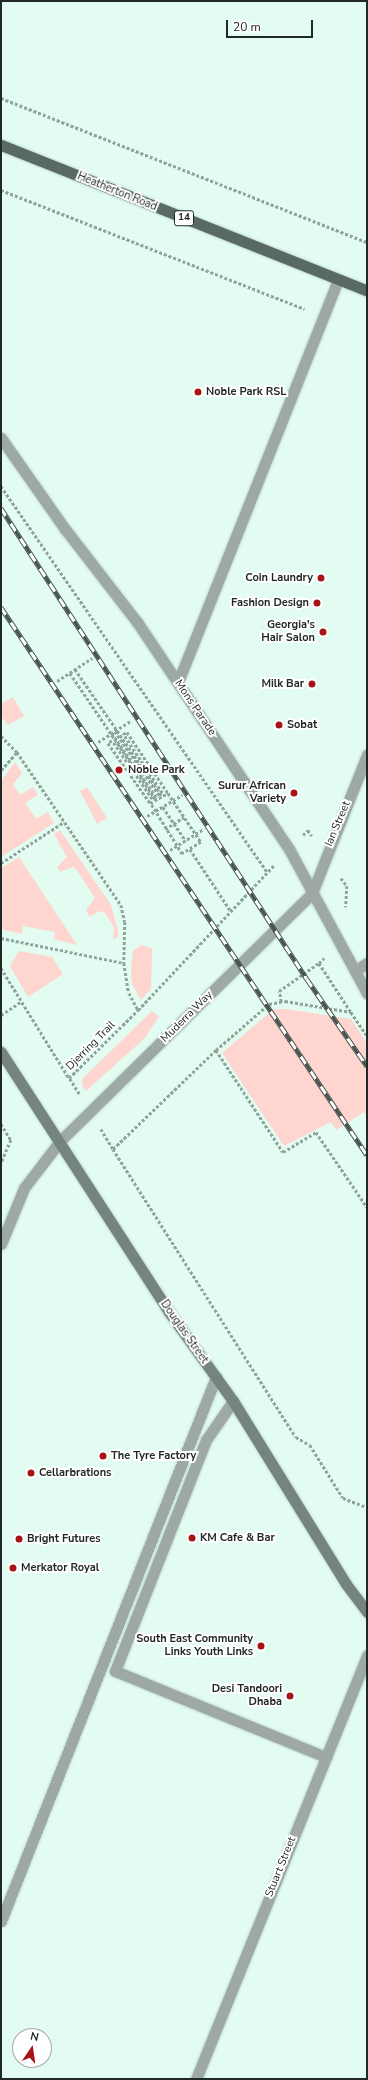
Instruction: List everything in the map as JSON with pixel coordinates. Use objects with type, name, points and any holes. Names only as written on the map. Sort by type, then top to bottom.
[{"type":"main road","name":"Heatherton Road","points":[[1,145],[367,291]]},
{"type":"main road","name":"Douglas Street","points":[[1,1052],[60,1141],[169,1312],[233,1401],[342,1578],[367,1612]]},
{"type":"street","points":[[178,682],[338,280]]},
{"type":"street","name":"Mons Parade","points":[[1,438],[65,529],[137,622],[289,849],[367,993]]},
{"type":"street","name":"Ian Street","points":[[312,893],[367,755]]},
{"type":"street","name":"Muderra Way","points":[[1,1244],[24,1188],[60,1141],[91,1113],[312,893]]},
{"type":"street","points":[[355,971],[367,963]]},
{"type":"street","points":[[1,1921],[216,1377]]},
{"type":"street","points":[[233,1401],[206,1440],[115,1671],[326,1757]]},
{"type":"street","name":"Stuart Street","points":[[196,2079],[367,1655]]},
{"type":"path","points":[[1,98],[367,242]]},
{"type":"path","points":[[1,190],[324,316]]},
{"type":"path","points":[[1,486],[267,872]]},
{"type":"path","points":[[57,681],[92,658]]},
{"type":"path","points":[[76,669],[162,796]]},
{"type":"path","points":[[70,673],[156,800]]},
{"type":"path","points":[[98,742],[132,720]]},
{"type":"path","points":[[113,732],[159,795],[162,793],[123,734],[127,732],[201,842],[182,854],[150,803],[108,743],[112,741],[152,799],[156,797],[113,732]]},
{"type":"path","points":[[1,736],[17,752],[121,905],[125,922],[124,963],[129,993],[138,1010]]},
{"type":"path","points":[[1,770],[17,752]]},
{"type":"path","points":[[150,803],[168,793]]},
{"type":"path","points":[[147,816],[182,795]]},
{"type":"path","points":[[163,807],[186,840]]},
{"type":"path","points":[[165,829],[184,817]]},
{"type":"path","points":[[1,863],[64,822]]},
{"type":"path","points":[[170,850],[204,829]]},
{"type":"path","points":[[190,849],[230,910]]},
{"type":"path","name":"Djerring Trail","points":[[289,849],[230,910],[138,1010],[69,1078],[296,1437],[310,1446],[343,1498],[367,1507]]},
{"type":"path","points":[[1,938],[124,963]]},
{"type":"path","points":[[281,1002],[279,992],[319,964],[367,1036]]},
{"type":"path","points":[[1,968],[69,1078]]},
{"type":"path","points":[[1,1015],[22,1001]]},
{"type":"path","points":[[113,1149],[216,1050],[269,1004],[281,1002],[351,1012]]},
{"type":"path","points":[[216,1050],[283,1152],[316,1132],[367,1207]]},
{"type":"path","points":[[1,1124],[11,1140],[1,1164]]},
{"type":"shaded area","points":[[13,697],[24,716],[8,725],[1,716],[1,704]]},
{"type":"shaded area","points":[[15,762],[22,773],[13,784],[20,795],[33,787],[38,795],[25,803],[36,819],[48,812],[54,823],[1,857],[1,781]]},
{"type":"shaded area","points":[[87,787],[107,818],[97,824],[80,791]]},
{"type":"shaded area","points":[[60,830],[111,905],[118,931],[118,937],[113,940],[114,927],[105,913],[99,911],[90,917],[86,910],[95,898],[76,869],[73,867],[60,872],[57,867],[67,857],[54,834]]},
{"type":"shaded area","points":[[19,857],[77,945],[54,939],[55,932],[23,926],[22,934],[1,929],[1,868]]},
{"type":"shaded area","points":[[141,945],[152,948],[151,989],[141,1000],[132,984],[131,970],[133,951]]},
{"type":"shaded area","points":[[19,951],[52,957],[63,974],[28,997],[10,966]]},
{"type":"shaded area","points":[[274,1009],[286,1009],[351,1019],[367,1043],[367,1116],[364,1112],[336,1130],[331,1122],[284,1146],[222,1053]]},
{"type":"shaded area","points":[[152,1011],[159,1016],[145,1038],[86,1091],[83,1087],[82,1079]]},
{"type":"railway","points":[[1,508],[307,979],[367,1066]]},
{"type":"railway","points":[[1,607],[367,1155]]},
{"type":"place","name":"Noble Park RSL","points":[[198,392]]},
{"type":"place","name":"Coin Laundry","points":[[321,578]]},
{"type":"place","name":"Fashion Design","points":[[317,603]]},
{"type":"place","name":"Georgia's Hair Salon","points":[[323,632]]},
{"type":"place","name":"Milk Bar","points":[[312,684]]},
{"type":"place","name":"Sobat","points":[[279,725]]},
{"type":"place","name":"Noble Park","points":[[119,770]]},
{"type":"place","name":"Surur African Variety","points":[[294,793]]},
{"type":"place","name":"The Tyre Factory","points":[[103,1456]]},
{"type":"place","name":"Cellarbrations","points":[[31,1473]]},
{"type":"place","name":"KM Cafe & Bar","points":[[192,1538]]},
{"type":"place","name":"Bright Futures","points":[[19,1539]]},
{"type":"place","name":"Merkator Royal","points":[[13,1568]]},
{"type":"place","name":"South East Community Links Youth Links","points":[[261,1646]]},
{"type":"place","name":"Desi Tandoori Dhaba","points":[[290,1696]]}]
